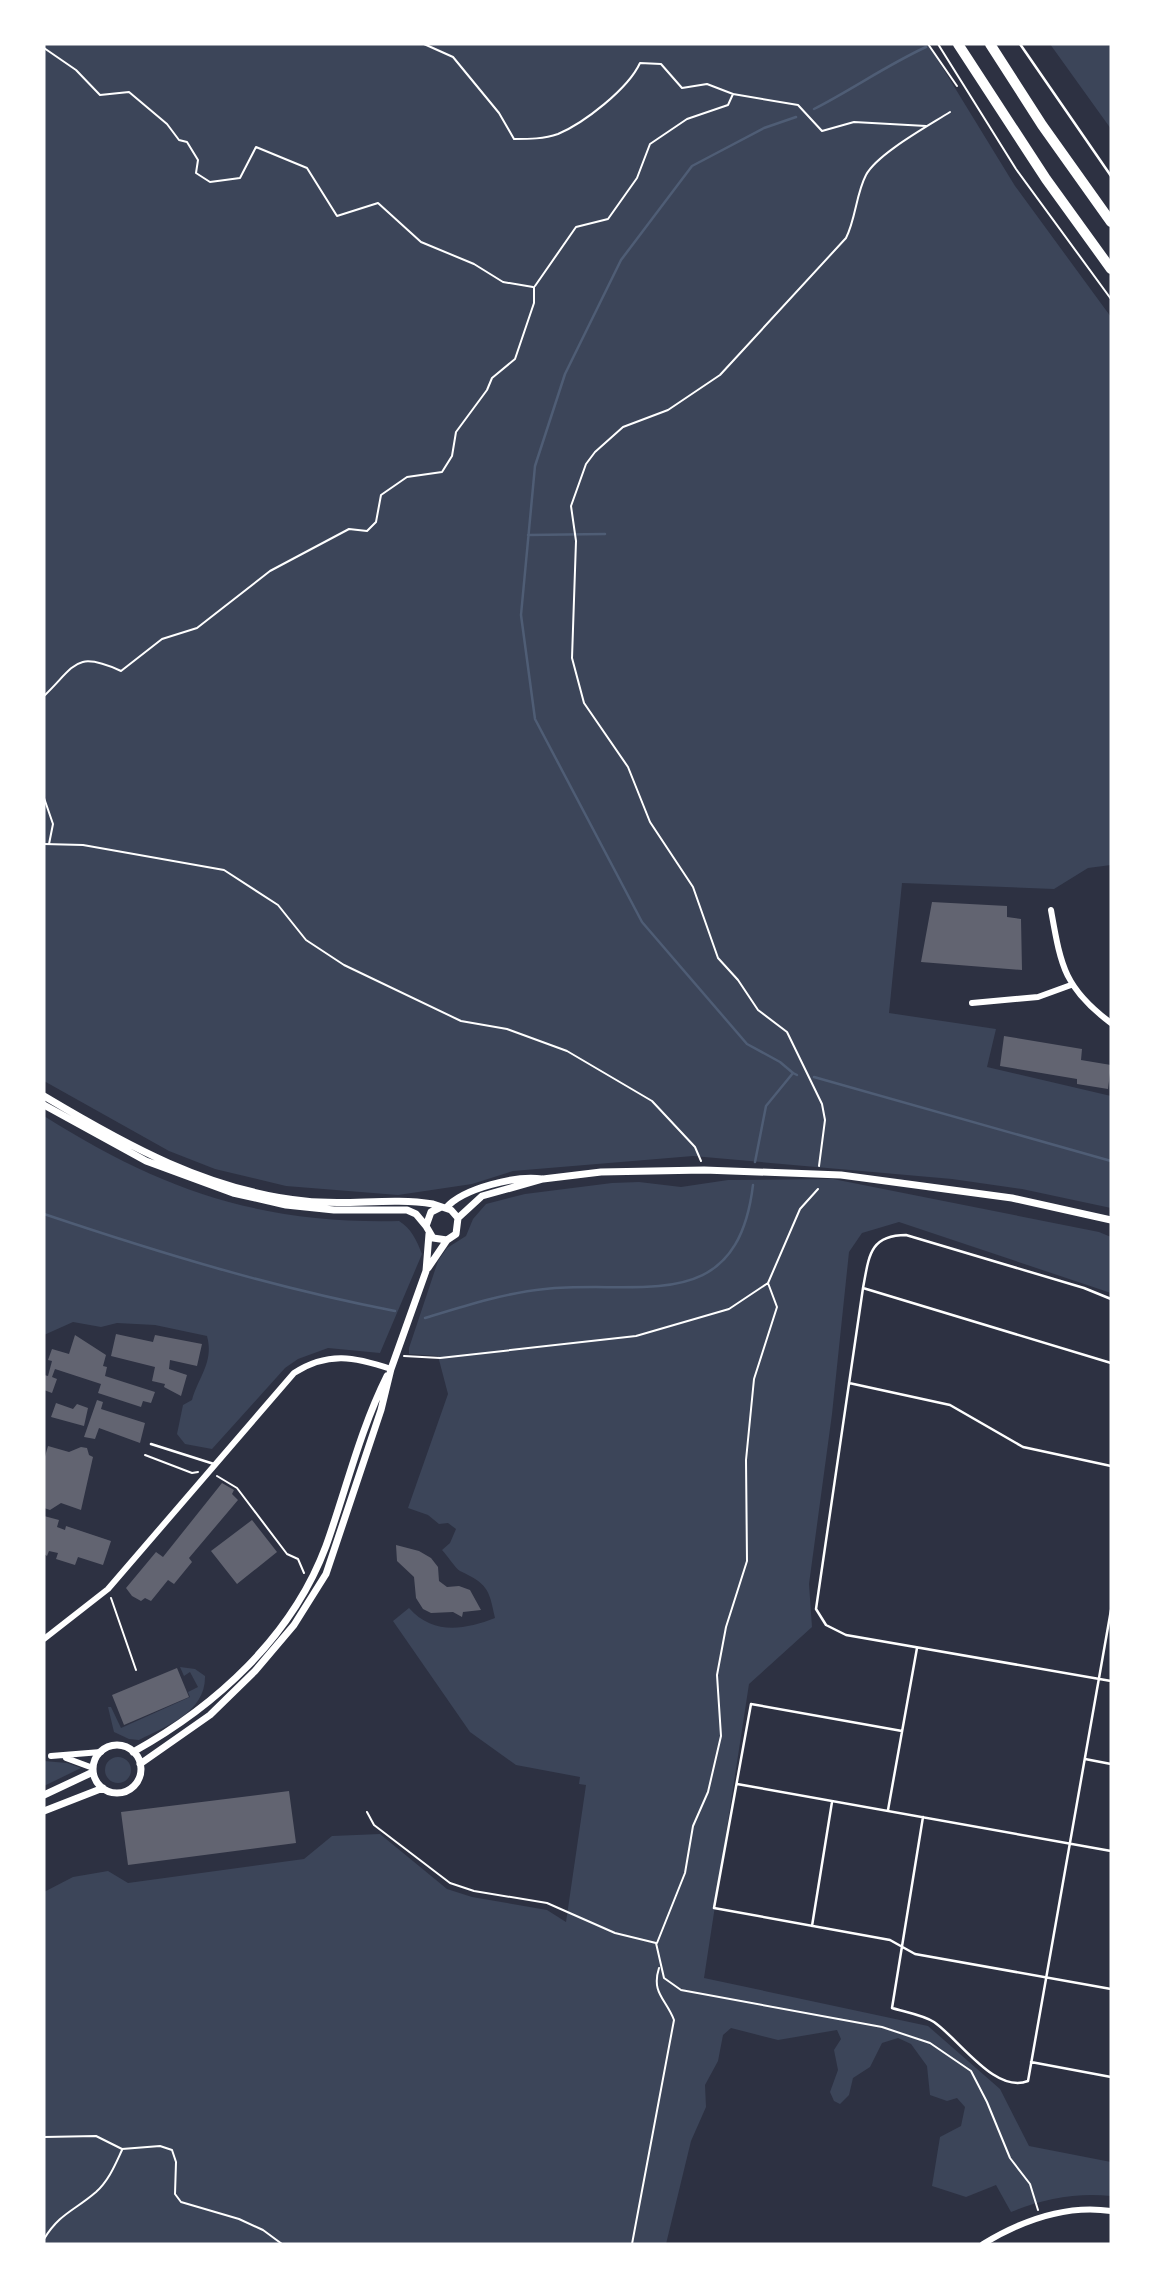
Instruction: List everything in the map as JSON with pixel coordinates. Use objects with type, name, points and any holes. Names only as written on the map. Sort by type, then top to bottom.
[{"type":"highway","points":[[958,44],[1046,179],[1111,269]]},
{"type":"highway","points":[[990,44],[1042,125],[1111,222]]},
{"type":"street","points":[[1051,910],[1060,958],[1071,985],[1085,1002],[1111,1023]]},
{"type":"street","points":[[972,1003],[1038,997],[1071,985]]},
{"type":"street","points":[[44,1096],[147,1155],[192,1175],[235,1188],[306,1202],[417,1201],[444,1208],[458,1218]]},
{"type":"street","points":[[44,1105],[146,1161],[222,1190],[286,1205],[334,1210],[407,1210],[416,1214],[437,1240],[447,1240]]},
{"type":"street","points":[[426,1271],[431,1212],[444,1208],[468,1192],[526,1179],[601,1172],[704,1170],[819,1173],[1012,1198],[1111,1222]]},
{"type":"street","points":[[133,1752],[172,1728],[226,1687],[281,1627],[325,1549],[364,1433],[391,1369],[426,1271],[447,1240],[456,1234],[458,1218],[482,1196],[543,1179]]},
{"type":"street","points":[[44,1639],[108,1589],[294,1373],[307,1365],[335,1357],[351,1357],[391,1369]]},
{"type":"street","points":[[140,1764],[219,1706],[255,1671],[311,1599],[335,1554],[347,1505],[387,1389],[391,1369]]},
{"type":"street","points":[[114,1746],[133,1752],[140,1764],[139,1781],[130,1789],[116,1793],[103,1788],[93,1770],[51,1756],[101,1752],[114,1746]]},
{"type":"street","points":[[44,1795],[93,1770],[101,1752]]},
{"type":"street","points":[[44,1811],[103,1788]]},
{"type":"street","points":[[983,2244],[1039,2218],[1080,2210],[1111,2211]]},
{"type":"lane","points":[[1020,44],[1111,176]]},
{"type":"lane","points":[[1111,1299],[1084,1288],[906,1235],[885,1237],[875,1245],[863,1288],[816,1609],[826,1625],[846,1635],[1111,1681]]},
{"type":"lane","points":[[863,1288],[1111,1363]]},
{"type":"lane","points":[[849,1383],[950,1405],[1023,1447],[1111,1465]]},
{"type":"lane","points":[[151,1444],[217,1465]]},
{"type":"lane","points":[[923,1816],[892,2008],[933,2021],[1001,2081],[1019,2085],[1028,2081],[1111,1611]]},
{"type":"lane","points":[[888,1810],[917,1648]]},
{"type":"lane","points":[[902,1731],[751,1704],[714,1908],[890,1940],[915,1954],[1111,1989]]},
{"type":"lane","points":[[1085,1759],[1111,1764]]},
{"type":"lane","points":[[737,1784],[1111,1851]]},
{"type":"lane","points":[[812,1926],[832,1800]]},
{"type":"lane","points":[[1031,2062],[1111,2077]]},
{"type":"path","points":[[424,44],[453,57],[499,113],[514,139],[536,139],[558,133],[605,103],[633,78],[640,63],[661,64],[682,88],[707,84],[733,94],[798,105],[822,131],[854,122],[928,126]]},
{"type":"path","points":[[928,44],[957,86]]},
{"type":"path","points":[[938,44],[1016,169],[1111,299]]},
{"type":"path","points":[[44,48],[76,70],[100,95],[129,92],[167,124],[179,140],[187,142],[198,160],[196,173],[210,181],[240,178],[256,147],[307,168],[337,216],[378,203],[421,242],[474,264],[503,282],[534,287]]},
{"type":"path","points":[[44,696],[75,663],[96,660],[121,671],[162,639],[197,628],[270,571],[349,529],[368,531],[376,522],[381,495],[407,477],[442,471],[452,456],[456,432],[487,390],[492,378],[515,359],[534,303],[534,287],[576,227],[608,219],[637,178],[650,144],[687,119],[728,106],[733,94]]},
{"type":"path","points":[[819,1173],[825,1120],[822,1104],[787,1032],[758,1010],[738,980],[718,958],[693,887],[650,822],[628,767],[584,703],[572,658],[576,541],[571,506],[586,464],[595,452],[623,427],[668,410],[720,375],[846,238],[854,221],[865,177],[876,160],[950,112]]},
{"type":"path","points":[[44,798],[54,824],[48,845]]},
{"type":"path","points":[[44,844],[83,845],[224,870],[278,905],[306,940],[344,965],[461,1021],[507,1029],[567,1051],[652,1101],[695,1147],[704,1170]]},
{"type":"path","points":[[396,1354],[440,1358],[636,1336],[729,1310],[768,1283],[800,1209],[818,1189]]},
{"type":"path","points":[[768,1283],[777,1307],[754,1380],[746,1460],[747,1561],[726,1627],[717,1675],[721,1735],[708,1792],[693,1826],[685,1873],[656,1943],[659,1967],[664,1978],[674,1986],[692,1993],[883,2027],[930,2043],[971,2071],[988,2102],[1010,2158],[1030,2184],[1039,2218]]},
{"type":"path","points":[[145,1455],[192,1473],[208,1473],[237,1488],[287,1554],[298,1559],[310,1579]]},
{"type":"path","points":[[110,1597],[136,1670]]},
{"type":"path","points":[[367,1812],[374,1825],[450,1883],[474,1891],[547,1903],[615,1933],[656,1943]]},
{"type":"path","points":[[632,2244],[674,2020],[657,1993],[659,1967]]},
{"type":"path","points":[[44,2137],[96,2136],[122,2149],[159,2146],[172,2150],[176,2162],[175,2194],[181,2202],[239,2219],[263,2230],[282,2244]]},
{"type":"path","points":[[44,2239],[56,2219],[96,2192],[108,2178],[122,2149]]},
{"type":"shaded area","points":[[44,44],[928,44],[1015,186],[1111,317],[1111,865],[1088,868],[1054,889],[902,883],[889,1013],[996,1029],[987,1067],[1111,1096],[1111,1208],[1022,1189],[952,1179],[693,1156],[513,1171],[472,1184],[398,1195],[286,1186],[215,1169],[169,1151],[44,1081]]},
{"type":"shaded area","points":[[1050,44],[1111,44],[1111,129]]},
{"type":"shaded area","points":[[44,1116],[129,1164],[171,1183],[213,1197],[256,1209],[301,1216],[399,1221],[413,1235],[422,1254],[380,1353],[328,1348],[298,1359],[285,1368],[212,1449],[185,1444],[177,1434],[183,1405],[192,1400],[207,1361],[207,1336],[155,1325],[117,1323],[101,1327],[73,1322],[44,1335]]},
{"type":"shaded area","points":[[833,1179],[1099,1232],[1111,1237],[1111,1293],[899,1222],[862,1233],[849,1252],[832,1414],[809,1584],[812,1627],[749,1684],[704,1978],[928,2026],[1000,2089],[1029,2146],[1111,2162],[1111,2196],[1060,2198],[1011,2212],[996,2185],[966,2197],[932,2186],[940,2137],[961,2126],[965,2107],[957,2098],[947,2101],[930,2095],[927,2066],[911,2044],[898,2038],[882,2043],[870,2067],[853,2078],[849,2095],[840,2104],[834,2101],[830,2092],[838,2070],[834,2050],[841,2039],[837,2030],[778,2040],[731,2028],[723,2035],[718,2061],[705,2085],[706,2107],[691,2141],[666,2244],[44,2244],[44,1892],[73,1877],[108,1871],[128,1883],[304,1859],[332,1836],[380,1834],[447,1889],[472,1897],[547,1910],[566,1922],[586,1785],[579,1784],[580,1777],[516,1765],[470,1732],[393,1621],[409,1608],[428,1623],[449,1628],[495,1618],[485,1588],[458,1569],[442,1550],[450,1543],[456,1529],[448,1523],[439,1524],[428,1515],[408,1508],[448,1394],[438,1356],[409,1354],[409,1348],[438,1261],[447,1248],[466,1236],[473,1219],[486,1204],[525,1194],[612,1183],[639,1182],[681,1187],[728,1180]]},
{"type":"shaded area","points":[[180,1667],[195,1669],[205,1676],[204,1689],[192,1708],[172,1723],[139,1740],[114,1732],[108,1707],[111,1707],[121,1728],[190,1697],[188,1692],[198,1687],[190,1672],[184,1676]]},
{"type":"shaded area","points":[[118,1757],[127,1761],[131,1770],[127,1779],[118,1783],[109,1779],[105,1770],[109,1761]]},
{"type":"shaded area","points":[[44,1761],[67,1763],[81,1768],[44,1786]]},
{"type":"building","points":[[932,902],[1007,906],[1007,917],[1021,919],[1022,970],[921,962]]},
{"type":"building","points":[[1004,1036],[1082,1049],[1081,1060],[1111,1065],[1108,1089],[1077,1084],[1077,1079],[1000,1066]]},
{"type":"building","points":[[116,1334],[153,1342],[155,1335],[202,1344],[197,1366],[170,1360],[169,1369],[187,1375],[181,1396],[164,1387],[165,1384],[152,1381],[155,1367],[111,1356]]},
{"type":"building","points":[[75,1335],[106,1355],[103,1366],[107,1367],[105,1376],[155,1392],[151,1403],[143,1401],[141,1407],[98,1393],[101,1384],[55,1369],[52,1377],[57,1379],[52,1393],[44,1390],[44,1375],[48,1376],[52,1361],[48,1360],[52,1349],[69,1354]]},
{"type":"building","points":[[97,1400],[103,1402],[101,1409],[145,1423],[140,1443],[99,1428],[95,1439],[84,1437]]},
{"type":"building","points":[[56,1403],[73,1409],[77,1404],[88,1408],[84,1426],[51,1417]]},
{"type":"building","points":[[48,1446],[69,1452],[81,1447],[87,1448],[89,1455],[93,1457],[81,1510],[61,1503],[50,1510],[44,1508],[44,1460]]},
{"type":"building","points":[[222,1483],[234,1490],[232,1494],[238,1500],[189,1558],[192,1562],[174,1584],[168,1580],[151,1601],[145,1598],[141,1601],[132,1596],[126,1588],[156,1552],[163,1557]]},
{"type":"building","points":[[44,1516],[59,1520],[57,1527],[65,1530],[66,1526],[111,1541],[103,1565],[78,1557],[75,1565],[56,1559],[58,1553],[49,1551],[47,1556],[44,1554]]},
{"type":"building","points":[[252,1520],[277,1552],[237,1584],[211,1551]]},
{"type":"building","points":[[396,1545],[419,1551],[431,1558],[438,1567],[439,1581],[447,1587],[459,1586],[470,1590],[481,1610],[463,1612],[462,1617],[453,1612],[431,1613],[423,1609],[416,1598],[414,1577],[397,1561]]},
{"type":"building","points":[[177,1668],[189,1697],[124,1725],[112,1695]]},
{"type":"building","points":[[289,1791],[296,1843],[128,1865],[121,1812]]},
{"type":"waterway","points":[[814,109],[926,47]]},
{"type":"waterway","points":[[793,1073],[780,1062],[747,1044],[642,922],[535,719],[521,615],[535,466],[565,374],[621,260],[692,166],[764,128],[796,117]]},
{"type":"waterway","points":[[528,535],[605,534]]},
{"type":"waterway","points":[[755,1162],[766,1106],[793,1073],[797,1075]]},
{"type":"waterway","points":[[814,1077],[1111,1161]]},
{"type":"waterway","points":[[425,1318],[484,1300],[530,1291],[581,1287],[648,1287],[679,1283],[705,1274],[727,1256],[743,1227],[753,1185]]},
{"type":"waterway","points":[[44,1214],[218,1268],[306,1292],[395,1311]]}]
